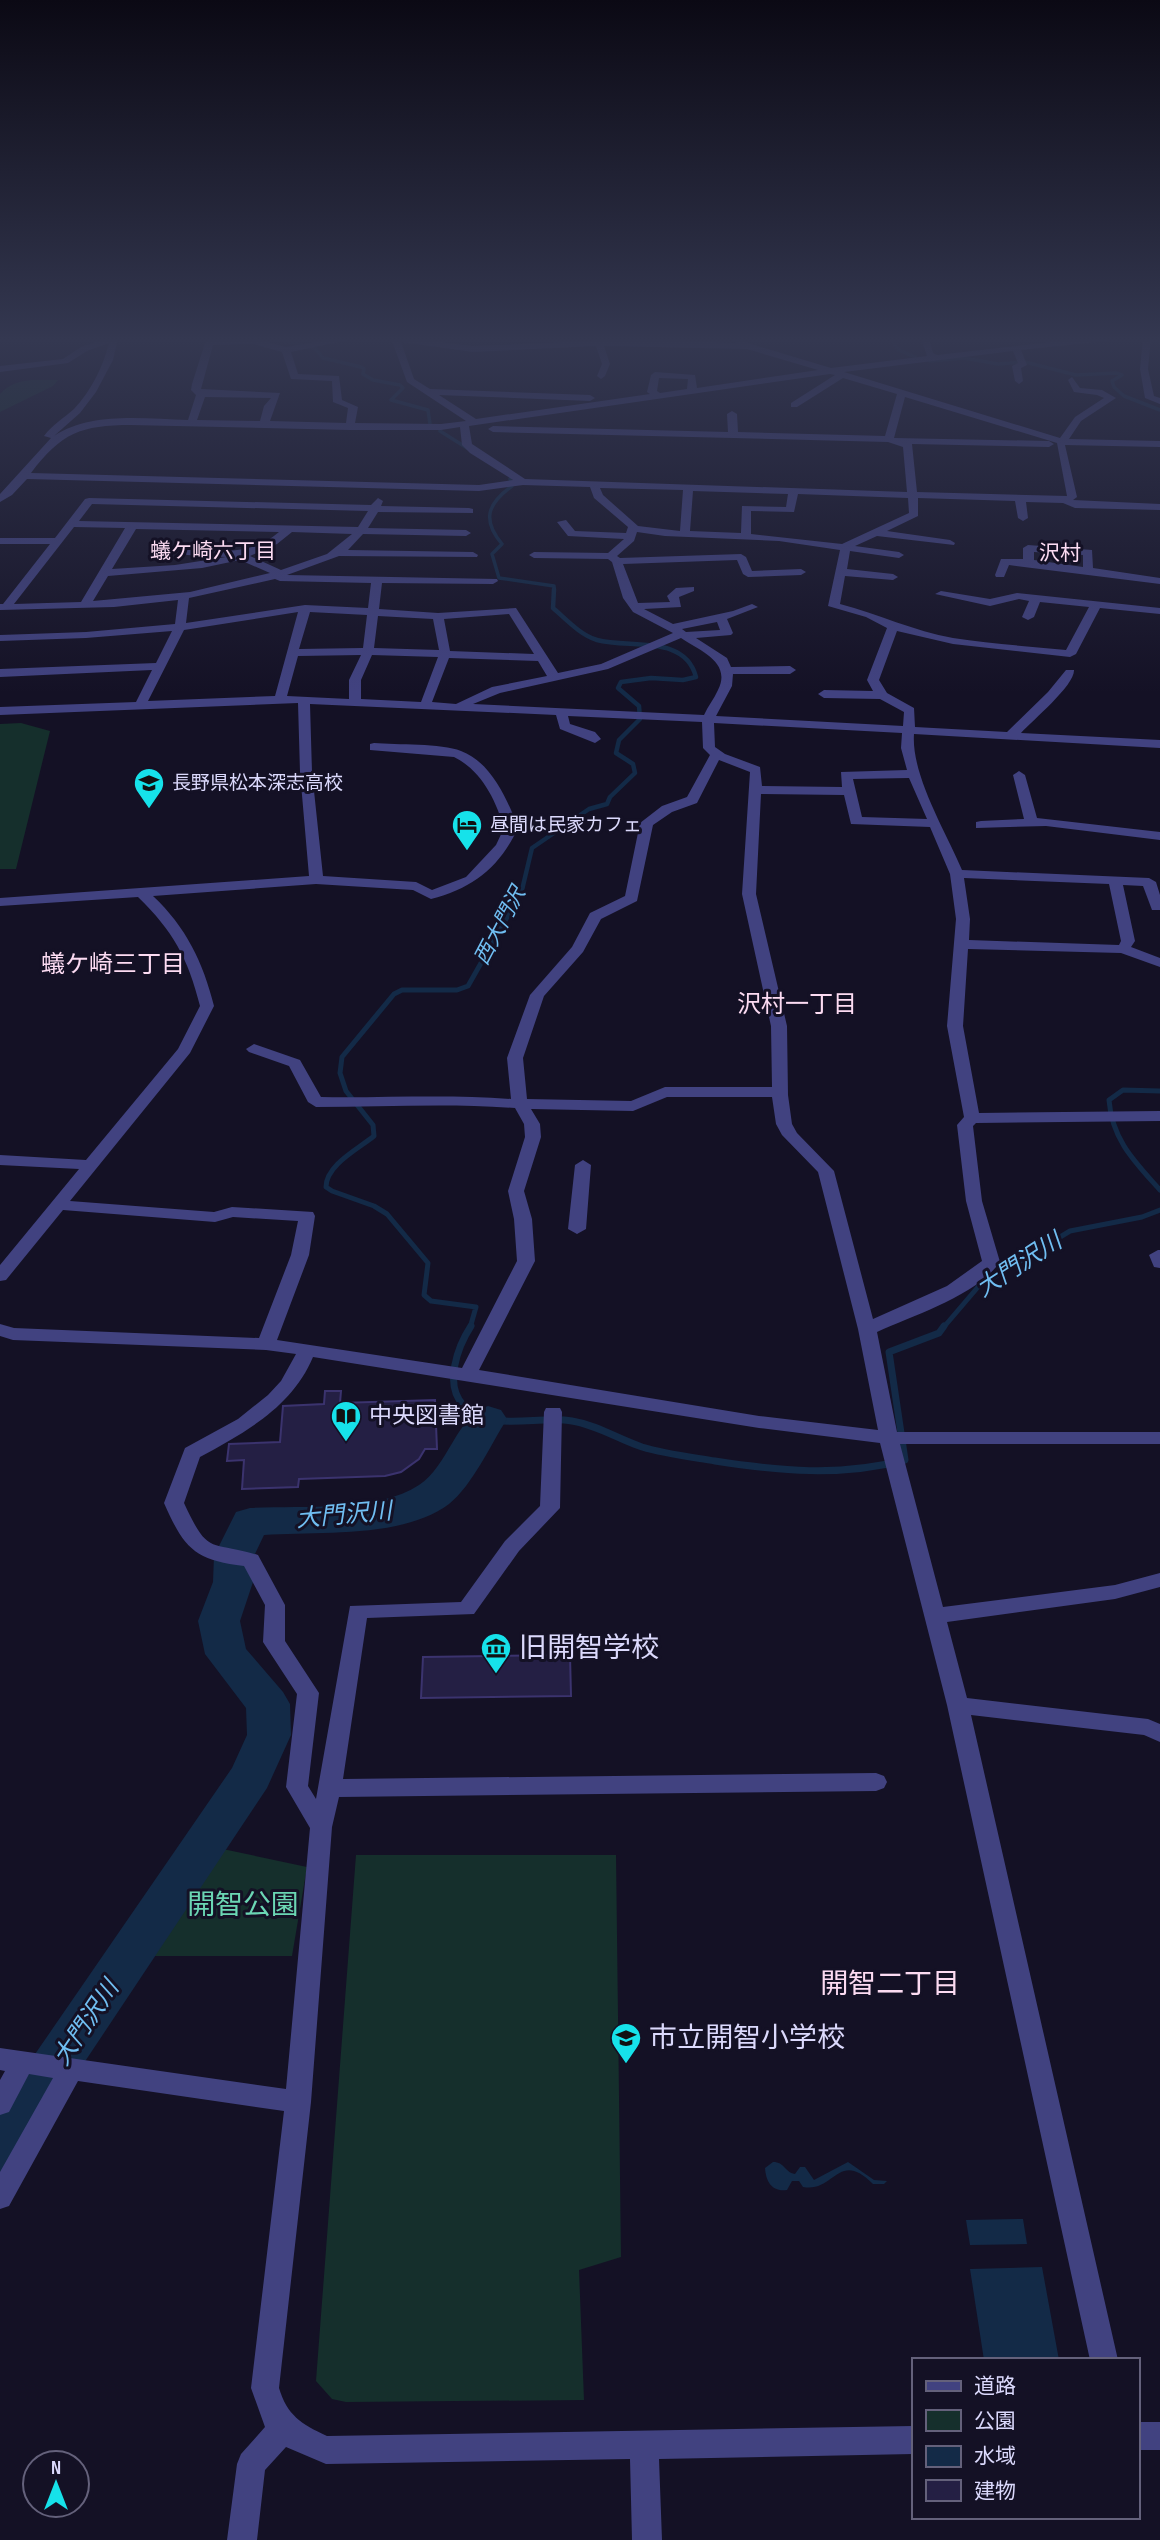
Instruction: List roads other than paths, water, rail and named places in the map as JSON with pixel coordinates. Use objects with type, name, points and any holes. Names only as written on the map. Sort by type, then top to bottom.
[{"type":"street","points":[[0,499],[15,489],[40,457]]},
{"type":"street","points":[[482,457],[523,482]]},
{"type":"street","points":[[846,546],[914,514],[909,457]]},
{"type":"street","points":[[1064,457],[1072,497],[1065,500]]},
{"type":"street","points":[[24,477],[479,488],[523,482],[1020,498],[1065,500],[1075,505],[1160,509]]},
{"type":"street","points":[[142,503],[158,480]]},
{"type":"street","points":[[338,553],[360,531],[376,509],[382,490],[379,485]]},
{"type":"street","points":[[594,485],[598,496],[623,515],[632,532]]},
{"type":"street","points":[[685,533],[688,487]]},
{"type":"street","points":[[187,552],[236,554],[275,576],[493,581],[480,564],[464,524],[479,488]]},
{"type":"street","points":[[746,537],[746,508],[790,510],[794,490]]},
{"type":"street","points":[[1020,498],[1023,518]]},
{"type":"street","points":[[2,607],[89,501],[469,511]]},
{"type":"street","points":[[218,527],[230,505]]},
{"type":"street","points":[[562,522],[572,534],[685,533],[846,546],[899,555]]},
{"type":"street","points":[[70,524],[466,533]]},
{"type":"street","points":[[85,605],[132,526]]},
{"type":"street","points":[[180,567],[199,528]]},
{"type":"street","points":[[103,573],[180,567],[243,557],[289,529]]},
{"type":"street","points":[[614,558],[632,532]]},
{"type":"street","points":[[874,532],[950,544]]},
{"type":"street","points":[[0,541],[57,541]]},
{"type":"street","points":[[846,546],[834,606],[870,615],[891,626],[953,641],[1070,654],[1076,636],[1093,616],[1096,604]]},
{"type":"street","points":[[1029,562],[1028,548],[1088,552],[1088,572]]},
{"type":"street","points":[[2,607],[85,605],[184,597],[275,576],[338,553],[480,564]]},
{"type":"street","points":[[534,555],[614,558],[741,557],[748,574],[801,572]]},
{"type":"street","points":[[614,558],[629,598],[637,610],[723,660],[727,671],[727,689],[709,719],[709,748],[716,755],[756,770],[749,894],[779,1026],[780,1093],[784,1124],[790,1135],[826,1171],[867,1329],[899,1438],[895,1464],[958,1705],[1104,2358]]},
{"type":"street","points":[[1000,575],[1005,561],[1160,581]]},
{"type":"street","points":[[841,572],[893,577]]},
{"type":"street","points":[[355,703],[355,680],[368,652],[377,580]]},
{"type":"street","points":[[635,606],[677,605],[673,596],[680,590],[690,589]]},
{"type":"street","points":[[941,594],[992,603],[1010,601],[1017,596],[1160,611]]},
{"type":"street","points":[[140,705],[180,627],[184,597]]},
{"type":"street","points":[[1028,617],[1036,598]]},
{"type":"street","points":[[455,708],[496,690],[604,667],[654,647],[679,632],[752,607]]},
{"type":"street","points":[[280,699],[304,608]]},
{"type":"street","points":[[0,638],[86,635],[180,627],[304,608],[438,616],[512,610],[554,677]]},
{"type":"street","points":[[425,706],[445,654],[438,616]]},
{"type":"street","points":[[679,632],[727,634],[721,617]]},
{"type":"street","points":[[881,695],[873,680],[893,627],[891,626]]},
{"type":"street","points":[[989,646],[997,632]]},
{"type":"street","points":[[294,653],[368,652],[542,658]]},
{"type":"street","points":[[0,673],[158,666]]},
{"type":"street","points":[[727,671],[790,670]]},
{"type":"street","points":[[1011,735],[1052,695],[1070,672]]},
{"type":"street","points":[[824,694],[881,695],[911,711],[907,748],[914,774],[957,874],[963,919],[955,1026],[972,1118]]},
{"type":"street","points":[[0,711],[280,699],[1160,744]]},
{"type":"street","points":[[304,701],[306,772],[316,880]]},
{"type":"street","points":[[561,712],[564,726],[595,739]]},
{"type":"street","points":[[0,902],[316,880],[416,886],[432,895],[471,880],[502,847],[511,828],[501,799],[468,757],[456,753],[374,747]]},
{"type":"street","points":[[461,1373],[526,1261],[523,1219],[516,1191],[533,1137],[532,1124],[520,1104],[516,1058],[537,995],[579,949],[596,916],[632,898],[638,856],[647,823],[667,809],[692,800],[716,755]]},
{"type":"street","points":[[914,774],[846,775],[856,821],[933,823]]},
{"type":"street","points":[[1018,775],[1031,822]]},
{"type":"street","points":[[756,790],[849,791]]},
{"type":"street","points":[[981,825],[1046,822],[1160,836]]},
{"type":"street","points":[[957,874],[1149,882],[1157,907]]},
{"type":"street","points":[[1115,880],[1128,941],[1123,950]]},
{"type":"street","points":[[0,1276],[185,1050],[207,1006],[187,942],[170,919],[142,893]]},
{"type":"street","points":[[960,944],[1123,950],[1160,963]]},
{"type":"street","points":[[254,1049],[295,1063],[316,1102],[412,1103],[470,1100],[520,1104],[633,1106],[665,1092],[780,1093]]},
{"type":"street","points":[[867,1329],[966,1282],[987,1269],[991,1262],[974,1202],[965,1125],[972,1118],[1160,1116]]},
{"type":"street","points":[[0,1160],[89,1165]]},
{"type":"street","points":[[577,1229],[583,1166]]},
{"type":"street","points":[[58,1205],[215,1217],[232,1212],[307,1216],[300,1255],[266,1344]]},
{"type":"street","points":[[0,1330],[13,1334],[266,1344],[759,1422],[899,1438],[1160,1438]]},
{"type":"street","points":[[307,1350],[299,1373],[278,1396],[248,1422],[192,1452],[174,1503],[188,1535],[203,1552],[220,1557],[251,1560],[275,1605],[274,1642],[308,1693],[297,1787],[321,1827]]},
{"type":"street","points":[[553,1416],[550,1508],[512,1546],[467,1609],[357,1611],[354,1646],[321,1827],[298,2102],[265,2388],[272,2412],[282,2430],[326,2450],[912,2440]]},
{"type":"street","points":[[935,1616],[1115,1592],[1160,1580]]},
{"type":"street","points":[[958,1705],[1148,1727],[1160,1734]]},
{"type":"street","points":[[330,1788],[876,1782]]},
{"type":"street","points":[[0,2104],[18,2061],[298,2102]]},
{"type":"street","points":[[0,2197],[69,2068]]},
{"type":"street","points":[[242,2540],[251,2464],[282,2430]]},
{"type":"street","points":[[1139,2435],[1160,2436]]},
{"type":"street","points":[[644,2445],[647,2540]]},
{"type":"water","points":[[773,2162],[795,2174],[800,2167],[805,2167],[814,2180],[848,2162],[874,2180],[887,2181],[884,2184],[873,2184],[861,2174],[844,2171],[814,2187],[803,2187],[799,2181],[792,2181],[787,2190],[782,2190],[774,2188],[767,2178],[765,2168]]},
{"type":"water","points":[[1023,2219],[1027,2244],[970,2245],[966,2220]]},
{"type":"water","points":[[1042,2267],[1059,2358],[984,2358],[970,2269]]},
{"type":"waterway","name":"西大門沢","points":[[510,479],[512,486],[497,499],[490,513],[492,527],[502,544],[492,554],[499,578],[554,586],[554,589]]},
{"type":"waterway","name":"西大門沢","points":[[509,914],[522,890],[532,848],[589,809],[607,804],[610,797],[635,773],[633,764],[616,753],[619,740],[640,719],[639,706],[618,688],[621,682],[651,678],[683,680],[696,677],[690,663],[681,654],[669,649],[597,640],[585,634],[553,608],[554,589]]},
{"type":"waterway","name":"西大門沢","points":[[470,1328],[476,1307],[431,1301],[424,1295],[428,1263],[387,1214],[326,1187],[327,1179],[337,1165],[374,1136],[373,1125],[346,1091],[340,1073],[342,1057],[394,994],[402,990],[457,990],[468,986],[510,912]]},
{"type":"waterway","name":"大門沢川","points":[[1160,1091],[1123,1090],[1109,1100],[1115,1127],[1126,1150],[1160,1190]]},
{"type":"waterway","name":"大門沢川","points":[[943,1328],[978,1287],[1070,1231],[1142,1217],[1160,1210]]},
{"type":"waterway","name":"大門沢川","points":[[470,1328],[461,1344],[455,1366],[454,1387],[464,1406],[475,1414],[501,1421],[572,1421],[660,1452],[739,1465],[810,1471],[857,1469],[905,1460],[889,1352],[939,1333],[944,1326]]},
{"type":"waterway","name":"大門沢川","points":[[0,2151],[38,2089],[251,1776],[269,1735],[268,1704],[226,1654],[219,1621],[233,1582],[234,1556],[250,1522],[347,1518],[396,1511],[418,1504],[442,1488],[488,1419]]},
{"type":"place","name":"長野県松本深志高校","points":[[149,810]]},
{"type":"place","name":"昼間は民家カフェ","points":[[467,852]]},
{"type":"place","name":"中央図書館","points":[[346,1443]]},
{"type":"place","name":"旧開智学校","points":[[496,1675]]},
{"type":"place","name":"市立開智小学校","points":[[626,2065]]},
{"type":"district","name":"蟻ケ崎六丁目","points":[[213,551]]},
{"type":"district","name":"沢村","points":[[1060,553]]},
{"type":"district","name":"蟻ケ崎三丁目","points":[[113,964]]},
{"type":"district","name":"沢村一丁目","points":[[797,1004]]},
{"type":"district","name":"開智二丁目","points":[[890,1984]]},
{"type":"park label","name":"開智公園","points":[[243,1905]]}]
